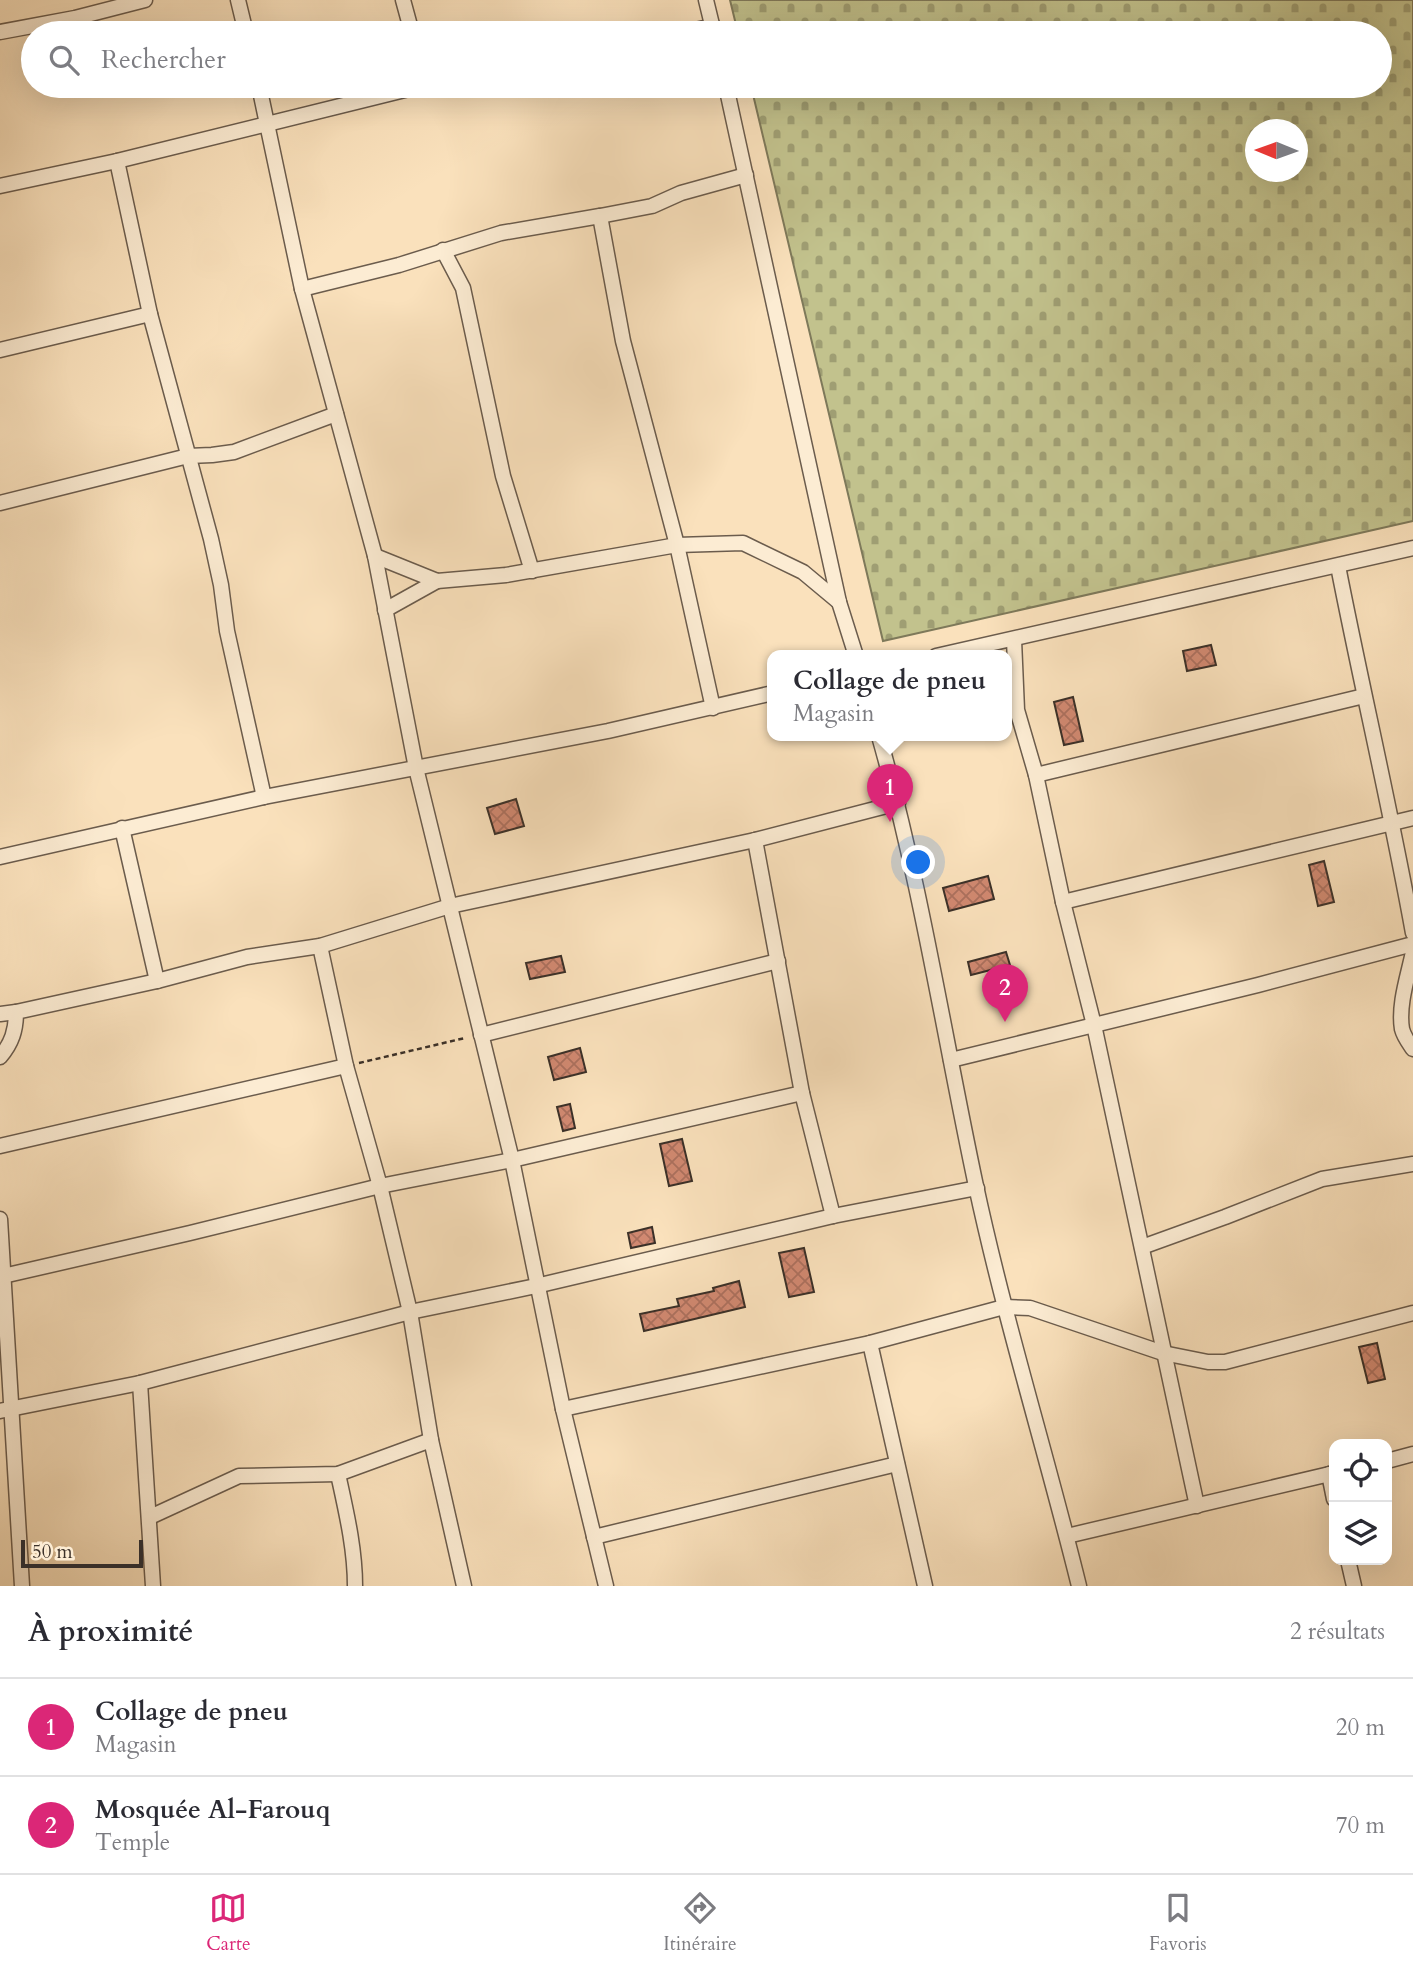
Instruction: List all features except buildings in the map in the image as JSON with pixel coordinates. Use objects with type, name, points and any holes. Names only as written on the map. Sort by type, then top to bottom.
[{"type":"street","points":[[59,21],[145,0]]},
{"type":"street","points":[[238,0],[243,21]]},
{"type":"street","points":[[403,0],[409,21]]},
{"type":"street","points":[[706,0],[711,21]]},
{"type":"street","points":[[0,32],[21,28]]},
{"type":"street","points":[[262,98],[302,289],[375,556],[416,768],[512,1160],[563,1409],[606,1586]]},
{"type":"street","points":[[0,186],[117,161],[373,98]]},
{"type":"street","points":[[729,98],[839,602],[854,650]]},
{"type":"street","points":[[117,161],[150,314],[221,585],[227,631],[264,797]]},
{"type":"street","points":[[302,289],[399,265],[501,233],[652,206],[681,193],[746,175]]},
{"type":"street","points":[[600,216],[622,341],[677,545],[713,708]]},
{"type":"street","points":[[443,250],[463,288],[503,476],[532,571]]},
{"type":"street","points":[[0,350],[150,314]]},
{"type":"street","points":[[0,503],[188,456],[234,452],[336,414]]},
{"type":"street","points":[[385,610],[437,582],[483,579],[677,545],[750,545],[803,572],[839,602]]},
{"type":"street","points":[[989,650],[1014,640],[1413,548]]},
{"type":"street","points":[[375,556],[437,582]]},
{"type":"street","points":[[1338,566],[1393,822],[1413,933]]},
{"type":"street","points":[[1014,640],[1017,710],[1037,775],[1063,902],[1094,1025],[1197,1506]]},
{"type":"street","points":[[0,857],[264,797],[608,731],[767,694]]},
{"type":"street","points":[[1037,775],[1364,696]]},
{"type":"street","points":[[1012,703],[1017,710]]},
{"type":"street","points":[[880,741],[898,803],[976,1188],[1004,1307],[1079,1586]]},
{"type":"street","points":[[0,1014],[157,981],[247,957],[320,946],[450,906],[755,841],[898,803]]},
{"type":"street","points":[[1063,902],[1413,818]]},
{"type":"street","points":[[122,828],[157,981]]},
{"type":"street","points":[[755,841],[802,1093],[833,1216]]},
{"type":"street","points":[[951,1060],[1413,944]]},
{"type":"street","points":[[320,946],[346,1066],[380,1186],[410,1312],[431,1440],[464,1586]]},
{"type":"street","points":[[1413,952],[1402,1021],[1404,1035],[1413,1049]]},
{"type":"street","points":[[481,1035],[778,961]]},
{"type":"street","points":[[0,1057],[10,1046],[16,1026],[16,1012]]},
{"type":"street","points":[[0,1146],[346,1066]]},
{"type":"street","points":[[3,1276],[380,1186],[512,1160],[802,1093]]},
{"type":"street","points":[[1142,1247],[1322,1179],[1413,1164]]},
{"type":"street","points":[[5,1410],[141,1383],[410,1312],[536,1286],[833,1216],[976,1188]]},
{"type":"street","points":[[0,1219],[5,1410],[22,1586]]},
{"type":"street","points":[[563,1409],[870,1343],[1004,1307],[1030,1308],[1163,1353],[1208,1362],[1226,1362],[1413,1313]]},
{"type":"street","points":[[870,1343],[925,1586]]},
{"type":"street","points":[[141,1383],[153,1586]]},
{"type":"street","points":[[150,1517],[239,1476],[254,1474],[298,1477],[338,1474],[431,1440]]},
{"type":"street","points":[[1392,1460],[1413,1454]]},
{"type":"street","points":[[594,1537],[897,1464]]},
{"type":"street","points":[[338,1474],[350,1526],[355,1586]]},
{"type":"street","points":[[1067,1536],[1329,1474]]},
{"type":"street","points":[[1349,1565],[1354,1586]]},
{"type":"path","points":[[346,1066],[481,1035]]},
{"type":"green space","points":[[730,0],[1413,0],[1413,521],[883,641],[754,98],[1392,98],[1392,21],[735,21]]},
{"type":"place","name":"Collage de pneu","points":[[890,822]]},
{"type":"place","name":"Mosquée Al-Farouq","points":[[1005,1022]]}]
